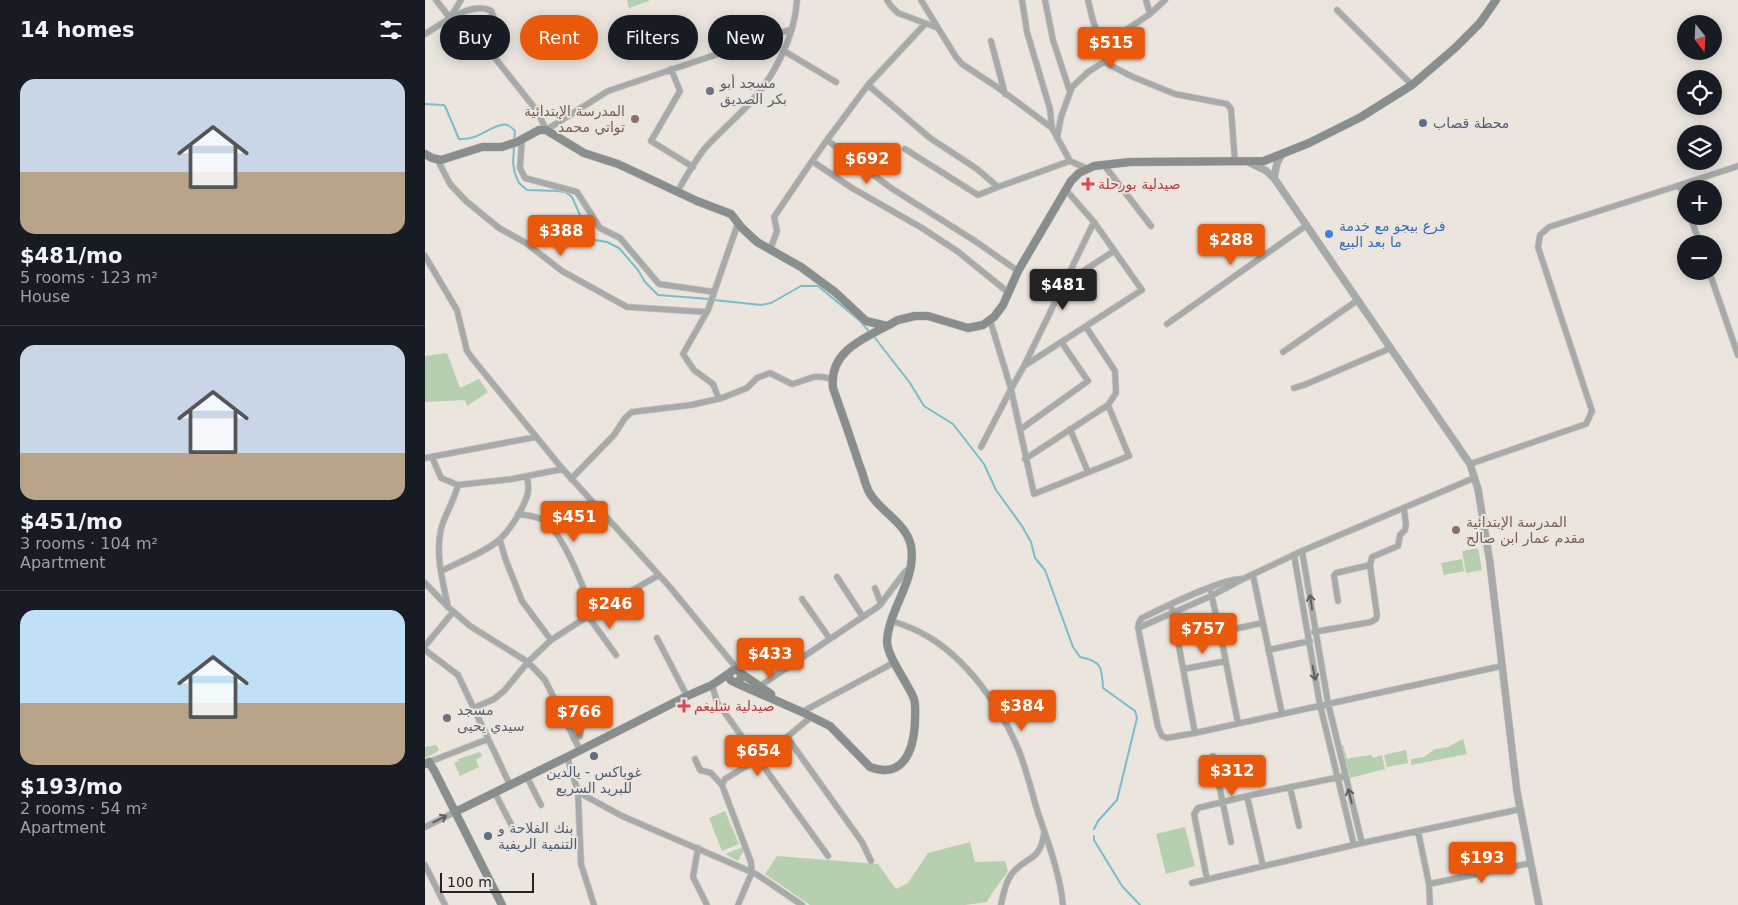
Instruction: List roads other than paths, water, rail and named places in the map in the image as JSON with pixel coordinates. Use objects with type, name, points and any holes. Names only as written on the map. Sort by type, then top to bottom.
[{"type":"main road","points":[[737,672],[729,675],[729,679],[830,726],[870,768],[886,770],[903,764],[914,741],[915,705],[887,644],[888,631],[910,568],[911,546],[901,526],[869,492],[833,388],[832,379],[839,357],[861,341],[898,320],[915,316],[927,316],[968,328],[983,325],[995,317],[1009,293],[1018,271],[1066,190],[1079,173],[1094,166],[1131,162],[1264,161],[1309,143],[1361,117],[1412,85],[1455,48],[1480,23],[1496,0]]},
{"type":"main road","points":[[425,154],[441,160],[482,147],[501,148],[539,130],[546,130],[584,153],[618,164],[677,192],[731,214],[757,242],[801,267],[835,292],[866,321],[887,326]]},
{"type":"main road","points":[[712,686],[735,683],[741,680],[737,672]]},
{"type":"main road","points":[[455,812],[737,672]]},
{"type":"main road","points":[[737,672],[785,704]]},
{"type":"main road","points":[[427,763],[455,812],[502,905]]},
{"type":"street","points":[[436,0],[448,15]]},
{"type":"street","points":[[452,15],[461,0]]},
{"type":"street","points":[[677,192],[706,148],[751,102],[762,88],[784,51],[792,28],[797,0]]},
{"type":"street","points":[[887,0],[898,13],[938,28]]},
{"type":"street","points":[[921,0],[962,64],[1052,128]]},
{"type":"street","points":[[1022,0],[1027,32],[1050,109],[1052,128],[1070,161],[1088,169]]},
{"type":"street","points":[[1045,0],[1053,40],[1071,92]]},
{"type":"street","points":[[1088,0],[1105,59],[1133,77],[1175,94],[1227,104],[1231,109],[1235,162]]},
{"type":"street","points":[[1146,0],[1150,14]]},
{"type":"street","points":[[1057,138],[1061,117],[1072,87],[1105,59],[1116,39],[1125,30],[1150,14],[1165,0]]},
{"type":"street","points":[[457,15],[476,7],[485,7],[491,11],[493,15]]},
{"type":"street","points":[[1337,10],[1412,85]]},
{"type":"street","points":[[425,34],[440,24]]},
{"type":"street","points":[[770,250],[777,231],[774,217],[812,161],[868,85],[925,24]]},
{"type":"street","points":[[497,60],[538,112],[546,130],[608,91],[792,28]]},
{"type":"street","points":[[991,41],[1005,94]]},
{"type":"street","points":[[784,51],[836,82]]},
{"type":"street","points":[[671,69],[680,91],[651,140],[693,167]]},
{"type":"street","points":[[868,85],[930,138],[977,169],[998,187]]},
{"type":"street","points":[[827,140],[891,188],[975,241],[1018,271]]},
{"type":"street","points":[[517,142],[520,168],[525,178],[577,192],[600,228],[620,238],[659,284],[712,297]]},
{"type":"street","points":[[905,149],[978,195],[1070,161]]},
{"type":"street","points":[[1274,178],[1277,163],[1282,154]]},
{"type":"street","points":[[437,159],[450,184],[466,201],[499,228],[526,243],[562,271],[627,307],[706,312]]},
{"type":"street","points":[[812,161],[852,188],[915,224],[957,251],[1009,293]]},
{"type":"street","points":[[1247,162],[1265,170],[1274,178],[1470,464],[1475,478],[1490,563],[1521,809],[1539,905]]},
{"type":"street","points":[[1104,165],[1151,226]]},
{"type":"street","points":[[1695,180],[1738,166]]},
{"type":"street","points":[[1470,464],[1586,424],[1592,411],[1539,247],[1540,234],[1549,227],[1677,186]]},
{"type":"street","points":[[1025,366],[1086,328],[1141,290],[1094,222],[1066,190]]},
{"type":"street","points":[[981,447],[1025,366],[1094,222]]},
{"type":"street","points":[[719,399],[713,384],[694,370],[683,354],[706,312],[738,223]]},
{"type":"street","points":[[1167,324],[1307,225]]},
{"type":"street","points":[[1066,282],[1114,251]]},
{"type":"street","points":[[425,256],[457,310],[467,351],[497,391],[563,469],[659,575],[737,672]]},
{"type":"street","points":[[1712,280],[1738,355]]},
{"type":"street","points":[[1283,352],[1358,300]]},
{"type":"street","points":[[990,320],[1011,389],[1034,494],[1129,456],[1108,405]]},
{"type":"street","points":[[1025,459],[1108,405],[1116,393],[1115,371],[1086,328]]},
{"type":"street","points":[[1021,429],[1088,381],[1062,343]]},
{"type":"street","points":[[1294,388],[1391,348]]},
{"type":"street","points":[[571,478],[615,435],[625,418],[632,412],[691,405],[719,399],[747,388],[757,378],[770,373],[792,384],[811,377],[821,376],[832,379]]},
{"type":"street","points":[[1070,429],[1088,472]]},
{"type":"street","points":[[425,458],[536,437]]},
{"type":"street","points":[[432,457],[441,478],[458,485],[527,477],[563,469]]},
{"type":"street","points":[[441,571],[500,540],[518,514],[528,493],[527,477]]},
{"type":"street","points":[[1138,628],[1211,596],[1294,556],[1475,478]]},
{"type":"street","points":[[448,607],[441,571],[439,547],[441,529],[447,510],[455,498],[458,485]]},
{"type":"street","points":[[1306,633],[1371,622],[1376,619],[1377,608],[1370,566],[1371,557],[1399,546],[1400,535],[1405,530],[1406,525],[1403,509]]},
{"type":"street","points":[[518,514],[542,519],[555,532],[573,565],[591,614],[616,656]]},
{"type":"street","points":[[500,540],[522,601],[551,640]]},
{"type":"street","points":[[1303,552],[1328,703],[1362,843]]},
{"type":"street","points":[[1294,556],[1320,705],[1336,778],[1354,845]]},
{"type":"street","points":[[1338,601],[1334,576],[1336,573],[1370,566]]},
{"type":"street","points":[[760,686],[881,604],[910,568]]},
{"type":"street","points":[[474,708],[495,699],[527,662],[551,640],[591,614],[659,575]]},
{"type":"street","points":[[1253,575],[1282,714]]},
{"type":"street","points":[[837,577],[863,617]]},
{"type":"street","points":[[1243,579],[1238,578],[1209,588],[1171,604],[1142,618],[1138,624],[1162,736],[1167,738],[1195,733],[1502,666]]},
{"type":"street","points":[[425,583],[453,612],[470,626],[527,662],[545,680],[580,750]]},
{"type":"street","points":[[437,596],[444,584]]},
{"type":"street","points":[[875,588],[881,604]]},
{"type":"street","points":[[1209,588],[1220,632],[1238,723]]},
{"type":"street","points":[[802,599],[830,639]]},
{"type":"street","points":[[1171,604],[1195,733]]},
{"type":"street","points":[[425,646],[453,612]]},
{"type":"street","points":[[892,621],[928,636],[964,665],[1003,719],[1016,744],[1044,828],[1062,893],[1063,905]]},
{"type":"street","points":[[1220,632],[1262,623]]},
{"type":"street","points":[[657,638],[687,696]]},
{"type":"street","points":[[1268,650],[1317,639]]},
{"type":"street","points":[[425,650],[458,675],[510,786]]},
{"type":"street","points":[[802,712],[895,662]]},
{"type":"street","points":[[1183,669],[1226,662]]},
{"type":"street","points":[[712,686],[717,702],[828,856]]},
{"type":"street","points":[[574,738],[580,736],[581,733],[577,723],[580,715],[594,708]]},
{"type":"street","points":[[722,785],[725,779],[758,759],[811,717]]},
{"type":"street","points":[[787,736],[857,834],[871,861]]},
{"type":"street","points":[[427,763],[488,739]]},
{"type":"street","points":[[1213,756],[1231,842]]},
{"type":"street","points":[[567,757],[578,792],[581,864],[594,905]]},
{"type":"street","points":[[695,759],[700,770],[711,773],[722,785],[751,862],[751,872],[738,905]]},
{"type":"street","points":[[1207,879],[1194,814],[1198,808],[1222,801],[1345,776]]},
{"type":"street","points":[[527,777],[541,805]]},
{"type":"street","points":[[1290,787],[1299,826]]},
{"type":"street","points":[[578,792],[622,816],[751,872],[801,905]]},
{"type":"street","points":[[495,793],[513,828]]},
{"type":"street","points":[[1247,796],[1263,866]]},
{"type":"street","points":[[1192,883],[1362,843],[1521,809]]},
{"type":"street","points":[[425,827],[455,812]]},
{"type":"street","points":[[1001,905],[1005,886],[1011,875],[1041,850],[1044,828]]},
{"type":"street","points":[[1418,831],[1429,884],[1431,905]]},
{"type":"street","points":[[697,848],[693,877],[707,905]]},
{"type":"street","points":[[1429,884],[1531,863]]},
{"type":"street","points":[[425,865],[445,905]]},
{"type":"waterway","points":[[425,104],[445,106],[459,139],[471,138],[495,127],[505,125],[515,131],[514,141]]},
{"type":"waterway","points":[[514,146],[513,163],[519,183],[527,190],[565,192],[572,197],[584,224],[595,240],[607,242],[619,248],[638,270],[645,282],[658,295],[709,299]]},
{"type":"waterway","points":[[714,300],[761,305],[771,303],[801,286],[818,286],[868,330]]},
{"type":"waterway","points":[[875,338],[910,383],[924,406],[953,424],[984,464],[996,490],[1031,542],[1035,558],[1045,570],[1073,647],[1080,657],[1097,663],[1101,670],[1103,688],[1135,711],[1137,718],[1117,800],[1098,821],[1094,829]]},
{"type":"waterway","points":[[1094,836],[1094,840],[1122,886],[1140,905]]},
{"type":"place","name":"مسجد أبو بكر الصديق","points":[[710,91]]},
{"type":"place","name":"المدرسة الإبتدائية تواتي محمد","points":[[635,119]]},
{"type":"place","name":"محطة قصاب","points":[[1423,123]]},
{"type":"place","name":"صيدلية بورحلة","points":[[1088,184]]},
{"type":"place","name":"فرع بيجو مع خدمة ما بعد البيع","points":[[1329,234]]},
{"type":"place","name":"المدرسة الإبتدائية مقدم عمار ابن صالح","points":[[1456,530]]},
{"type":"place","name":"صيدلية شليغم","points":[[684,706]]},
{"type":"place","name":"مسجد سيدي يحيى","points":[[447,718]]},
{"type":"place","name":"غوباكس - يالدين للبريد السريع","points":[[594,756]]},
{"type":"place","name":"بنك الفلاحة و التنمية الريفية","points":[[488,836]]}]
